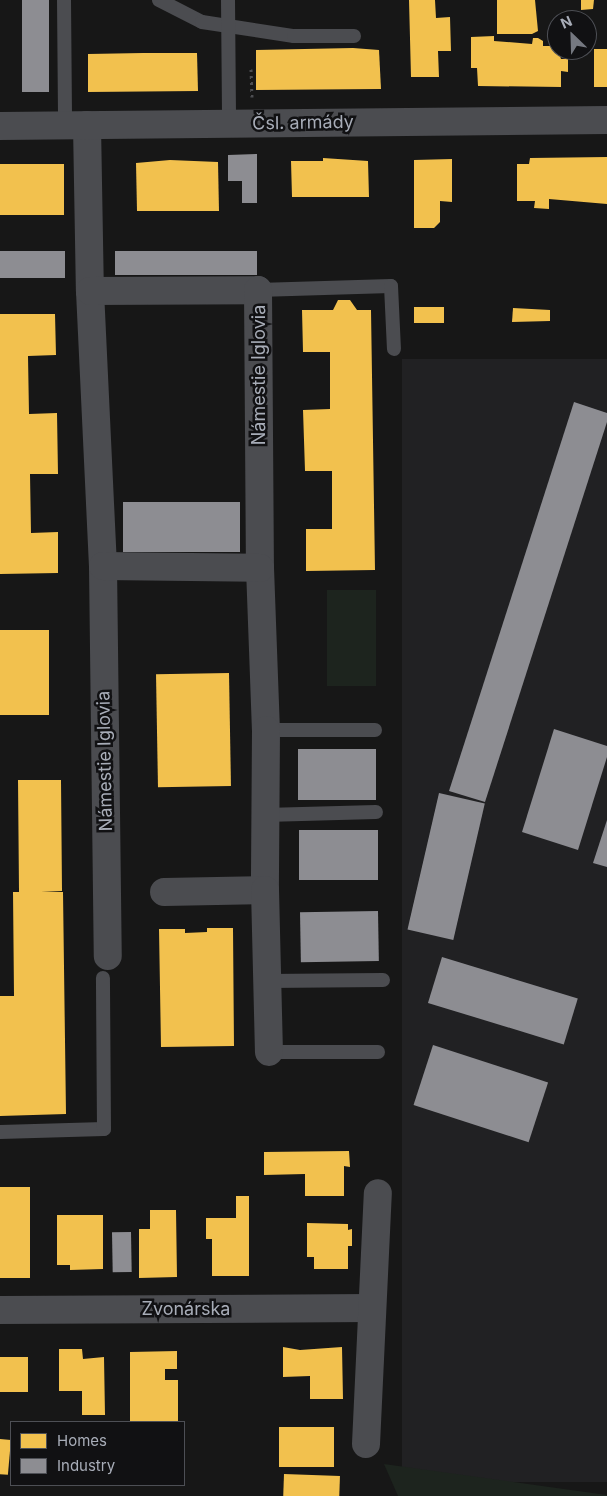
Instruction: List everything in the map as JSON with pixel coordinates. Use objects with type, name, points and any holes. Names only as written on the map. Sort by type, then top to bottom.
[{"type":"street","name":"Čsl. armády","points":[[0,126],[607,120]]},
{"type":"street","name":"Námestie Iglovia","points":[[76,125],[90,291],[103,566],[106,967]]},
{"type":"street","name":"Námestie Iglovia","points":[[90,291],[258,290],[260,568],[266,730],[265,890],[269,1052]]},
{"type":"street","points":[[103,566],[260,568]]},
{"type":"street","points":[[164,892],[265,890]]},
{"type":"street","points":[[366,1444],[371,1308],[378,1193]]},
{"type":"street","name":"Zvonárska","points":[[0,1310],[371,1308]]},
{"type":"lane","points":[[64,0],[76,125]]},
{"type":"lane","points":[[159,0],[202,22],[294,36],[354,36]]},
{"type":"lane","points":[[228,0],[229,124]]},
{"type":"lane","points":[[258,290],[391,286],[394,349]]},
{"type":"lane","points":[[266,730],[375,730]]},
{"type":"lane","points":[[266,815],[376,812]]},
{"type":"lane","points":[[0,1132],[104,1129],[106,967]]},
{"type":"lane","points":[[267,981],[383,980]]},
{"type":"lane","points":[[269,1052],[378,1052]]},
{"type":"shaded area","points":[[402,359],[607,359],[607,1482],[402,1482]]},
{"type":"shaded area","points":[[327,590],[376,590],[376,686],[327,686]]},
{"type":"shaded area","points":[[384,1464],[607,1495],[607,1496],[398,1496]]},
{"type":"building: Homes","points":[[409,0],[435,0],[436,18],[450,17],[451,51],[438,51],[439,77],[411,77]]},
{"type":"building: Homes","points":[[497,0],[535,0],[538,31],[532,34],[497,34]]},
{"type":"building: Homes","points":[[581,0],[594,0],[593,9],[581,10]]},
{"type":"building: Homes","points":[[494,36],[494,41],[532,44],[533,38],[538,38],[543,41],[543,46],[547,46],[547,60],[568,60],[568,72],[561,71],[561,87],[478,86],[477,68],[471,68],[471,37]]},
{"type":"building: Homes","points":[[353,48],[379,50],[381,89],[256,90],[256,50]]},
{"type":"building: Homes","points":[[597,49],[607,49],[607,87],[594,87],[594,60],[597,60]]},
{"type":"building: Homes","points":[[197,53],[198,91],[88,92],[88,54]]},
{"type":"building: Homes","points":[[607,157],[607,204],[549,199],[549,209],[534,208],[535,201],[517,201],[517,164],[529,164],[530,158]]},
{"type":"building: Homes","points":[[323,158],[368,161],[369,197],[292,197],[291,161],[323,161]]},
{"type":"building: Homes","points":[[452,159],[452,202],[440,201],[440,222],[434,228],[414,228],[414,160]]},
{"type":"building: Homes","points":[[170,160],[218,162],[219,211],[137,211],[136,163]]},
{"type":"building: Homes","points":[[0,164],[64,164],[64,215],[0,215]]},
{"type":"building: Homes","points":[[338,300],[350,300],[357,310],[371,310],[375,570],[306,571],[306,529],[332,529],[332,471],[305,471],[303,410],[330,409],[330,352],[303,352],[302,310],[333,310]]},
{"type":"building: Homes","points":[[414,307],[444,307],[444,323],[414,323]]},
{"type":"building: Homes","points":[[513,308],[550,310],[550,321],[512,322]]},
{"type":"building: Homes","points":[[0,314],[55,314],[56,355],[28,356],[29,414],[57,413],[58,474],[30,474],[31,533],[58,532],[58,573],[0,574]]},
{"type":"building: Homes","points":[[0,630],[49,630],[49,715],[0,715]]},
{"type":"building: Homes","points":[[229,673],[231,786],[158,787],[156,674]]},
{"type":"building: Homes","points":[[18,780],[61,780],[62,891],[41,892],[63,892],[66,1114],[0,1116],[0,996],[14,996],[13,892],[19,892]]},
{"type":"building: Homes","points":[[207,928],[233,928],[234,1046],[161,1047],[159,929],[185,929],[185,933],[207,932]]},
{"type":"building: Homes","points":[[349,1151],[350,1167],[344,1166],[344,1196],[305,1196],[305,1174],[264,1175],[264,1152]]},
{"type":"building: Homes","points":[[0,1187],[30,1187],[30,1278],[0,1278]]},
{"type":"building: Homes","points":[[236,1196],[249,1196],[249,1276],[212,1276],[212,1239],[206,1239],[206,1218],[236,1218]]},
{"type":"building: Homes","points":[[150,1210],[176,1210],[177,1277],[139,1278],[139,1229],[150,1229]]},
{"type":"building: Homes","points":[[57,1215],[103,1215],[103,1269],[70,1270],[70,1265],[57,1265]]},
{"type":"building: Homes","points":[[307,1223],[348,1224],[348,1230],[352,1229],[352,1246],[348,1246],[348,1269],[314,1269],[314,1257],[307,1257]]},
{"type":"building: Homes","points":[[283,1347],[300,1350],[342,1347],[343,1399],[310,1399],[310,1376],[283,1377]]},
{"type":"building: Homes","points":[[59,1349],[82,1349],[83,1359],[104,1357],[105,1415],[82,1415],[82,1391],[59,1391]]},
{"type":"building: Homes","points":[[177,1351],[177,1369],[165,1369],[165,1380],[178,1380],[178,1421],[130,1421],[130,1352]]},
{"type":"building: Homes","points":[[0,1357],[28,1357],[28,1392],[0,1392]]},
{"type":"building: Homes","points":[[279,1427],[334,1427],[334,1467],[279,1467]]},
{"type":"building: Homes","points":[[0,1439],[10,1440],[8,1475],[0,1474]]},
{"type":"building: Homes","points":[[284,1474],[340,1476],[339,1496],[283,1496]]},
{"type":"building: Industry","points":[[22,0],[49,0],[49,92],[22,92]]},
{"type":"building: Industry","points":[[257,154],[257,203],[242,203],[242,181],[228,181],[228,155]]},
{"type":"building: Industry","points":[[0,251],[65,251],[65,278],[0,278]]},
{"type":"building: Industry","points":[[115,251],[257,251],[257,275],[115,275]]},
{"type":"building: Industry","points":[[574,402],[607,413],[607,422],[485,802],[449,791]]},
{"type":"building: Industry","points":[[123,502],[240,502],[240,552],[123,552]]},
{"type":"building: Industry","points":[[554,729],[607,746],[607,757],[578,850],[522,832]]},
{"type":"building: Industry","points":[[298,749],[376,749],[376,800],[298,800]]},
{"type":"building: Industry","points":[[439,793],[485,804],[453,940],[408,929]]},
{"type":"building: Industry","points":[[607,820],[607,867],[593,863]]},
{"type":"building: Industry","points":[[299,830],[378,830],[378,880],[299,880]]},
{"type":"building: Industry","points":[[378,911],[379,961],[301,962],[300,912]]},
{"type":"building: Industry","points":[[442,957],[578,999],[564,1044],[428,1003]]},
{"type":"building: Industry","points":[[433,1045],[548,1082],[529,1142],[414,1105]]},
{"type":"building: Industry","points":[[112,1232],[131,1232],[132,1272],[113,1272]]}]
